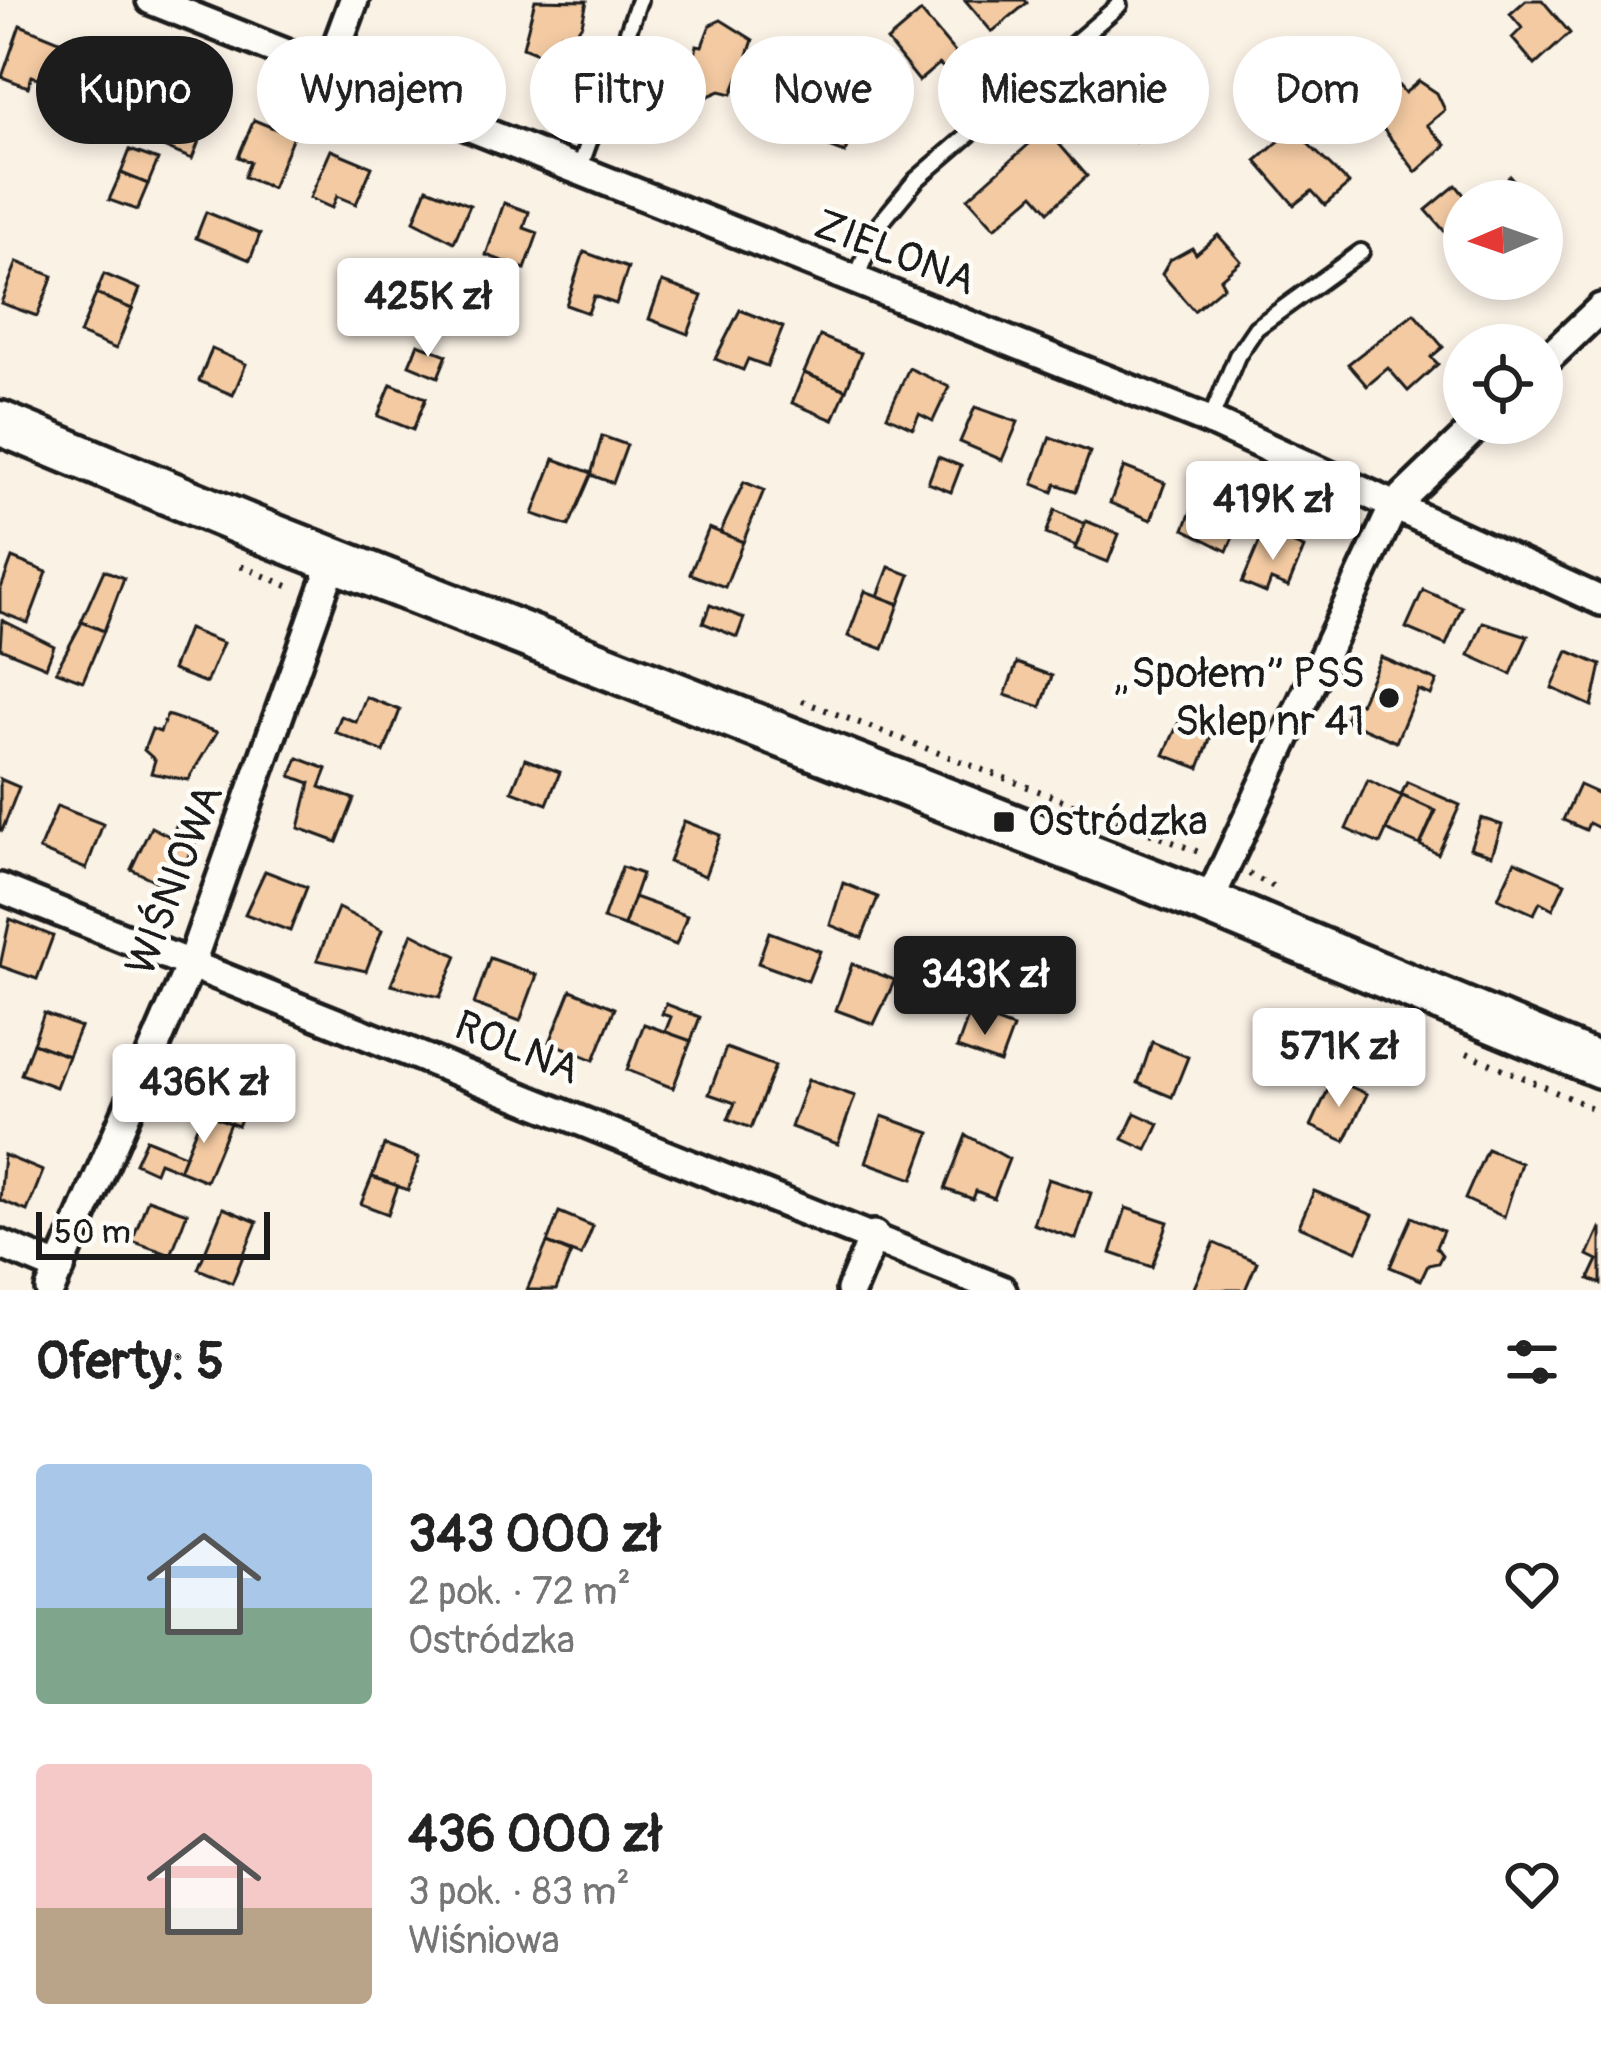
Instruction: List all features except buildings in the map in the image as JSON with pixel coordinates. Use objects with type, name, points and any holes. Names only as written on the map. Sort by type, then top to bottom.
[{"type":"main road","points":[[0,423],[1208,903],[1601,1066]]},
{"type":"street","name":"ZIELONA","points":[[151,0],[257,44]]},
{"type":"street","points":[[341,36],[354,0]]},
{"type":"street","name":"ZIELONA","points":[[505,144],[1210,421],[1601,601]]},
{"type":"street","points":[[1563,344],[1601,308]]},
{"type":"street","points":[[1208,903],[1394,506],[1458,444]]},
{"type":"street","name":"WIŚNIOWA","points":[[55,1279],[191,963],[334,559]]},
{"type":"street","name":"ROLNA","points":[[0,888],[1002,1290]]},
{"type":"street","points":[[851,1290],[874,1235]]},
{"type":"street","points":[[0,1244],[55,1279]]},
{"type":"lane","points":[[578,173],[639,0]]},
{"type":"lane","points":[[854,283],[878,226],[916,180],[1119,5]]},
{"type":"lane","points":[[1210,421],[1237,356],[1256,328],[1361,252]]},
{"type":"place","name":"„Społem” PSS Sklep nr 41","points":[[1389,698]]},
{"type":"place","name":"Ostródzka","points":[[1004,822]]}]
